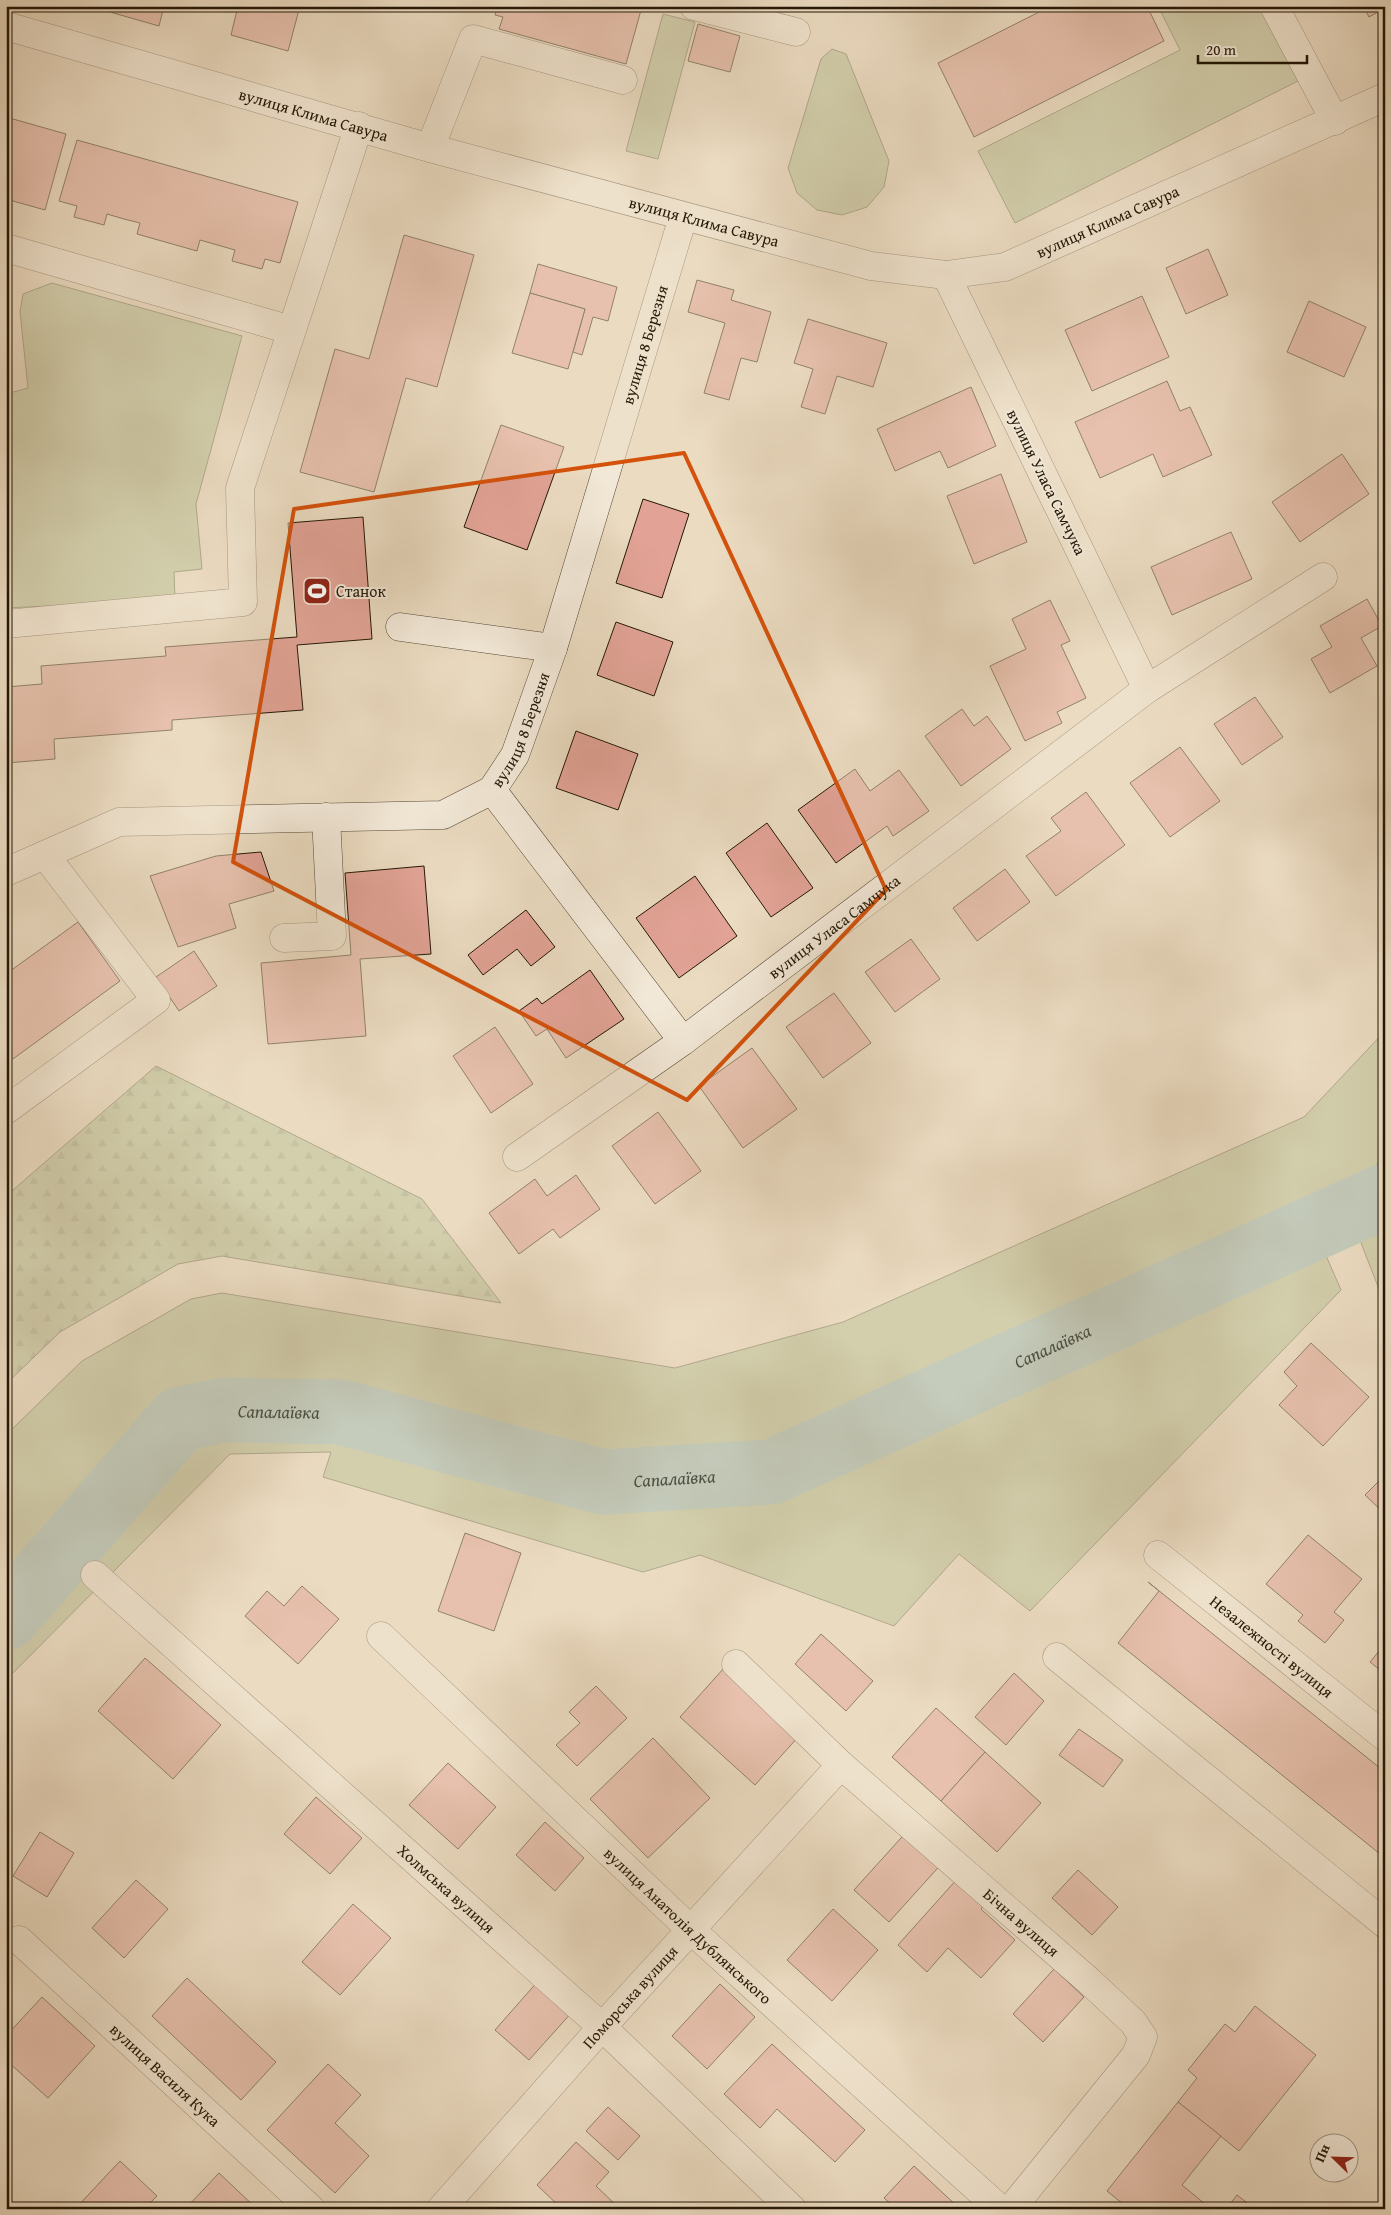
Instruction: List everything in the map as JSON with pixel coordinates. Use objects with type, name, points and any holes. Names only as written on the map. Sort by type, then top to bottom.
[{"type":"street","points":[[694,6],[796,32]]},
{"type":"street","points":[[1274,6],[1335,121]]},
{"type":"street","name":"вулиця Клима Савура","points":[[6,26],[359,126],[430,148],[871,266],[946,275],[1005,267],[1385,97]]},
{"type":"street","points":[[430,148],[473,39],[623,80]]},
{"type":"street","points":[[6,624],[243,602],[240,488],[359,126]]},
{"type":"street","name":"вулиця 8 Березня","points":[[6,872],[119,822],[443,815],[492,790],[515,756],[552,648],[683,216]]},
{"type":"street","points":[[6,248],[291,330]]},
{"type":"street","name":"вулиця Уласа Самчука","points":[[946,275],[1147,689]]},
{"type":"street","name":"вулиця Уласа Самчука","points":[[517,1157],[683,1041],[1147,689],[1323,577]]},
{"type":"street","points":[[400,627],[552,648]]},
{"type":"street","points":[[492,790],[683,1041]]},
{"type":"street","points":[[284,938],[332,936],[326,817]]},
{"type":"street","points":[[6,1110],[156,1000],[45,855]]},
{"type":"street","name":"Незалежності вулиця","points":[[1158,1555],[1385,1738]]},
{"type":"street","name":"Холмська вулиця","points":[[95,1575],[602,2027],[792,2209]]},
{"type":"street","name":"вулиця Анатолія Дублянського","points":[[381,1636],[691,1930],[1000,2209]]},
{"type":"street","points":[[1057,1658],[1385,1924]]},
{"type":"street","name":"Бічна вулиця","points":[[736,1664],[841,1765],[1089,1981],[1133,2022],[1143,2037],[1136,2055],[1011,2209]]},
{"type":"street","name":"Поморська вулиця","points":[[441,2209],[602,2027],[841,1765]]},
{"type":"street","name":"вулиця Василя Кука","points":[[19,1940],[311,2209]]},
{"type":"highlighted area","points":[[684,453],[886,890],[687,1100],[233,862],[294,509]]},
{"type":"green space","points":[[1158,6],[1260,6],[1298,81],[1015,223],[978,151],[1180,50]]},
{"type":"green space","points":[[663,14],[695,22],[658,159],[626,151]]},
{"type":"green space","points":[[832,49],[846,54],[889,161],[884,187],[867,207],[842,215],[817,210],[797,193],[788,168],[821,59]]},
{"type":"green space","points":[[52,283],[242,336],[196,504],[202,569],[174,572],[175,600],[6,608],[6,394],[28,388],[20,312],[23,294]]},
{"type":"green space","points":[[1385,1031],[1385,1156],[1367,1174],[1328,1195],[767,1452],[608,1463],[351,1390],[173,1404],[51,1526],[6,1579],[6,1435],[82,1361],[191,1299],[222,1293],[675,1368],[843,1322],[1304,1117]]},
{"type":"green space","points":[[156,1066],[422,1199],[501,1303],[222,1256],[178,1264],[60,1332],[6,1384],[6,1196]]},
{"type":"green space","points":[[1385,1156],[1385,1222],[776,1494],[598,1508],[339,1430],[224,1429],[195,1441],[86,1564],[6,1649],[6,1579],[51,1526],[174,1404],[228,1388],[351,1390],[608,1463],[766,1452],[1328,1195],[1367,1174]]},
{"type":"green space","points":[[1385,1222],[1385,1293],[1382,1297],[1358,1235]]},
{"type":"green space","points":[[1324,1251],[1341,1290],[1030,1611],[959,1554],[894,1626],[700,1555],[643,1572],[323,1477],[331,1452],[230,1454],[6,1680],[6,1649],[86,1564],[195,1441],[224,1429],[339,1430],[598,1508],[776,1494]]},
{"type":"building","points":[[89,6],[164,6],[159,26]]},
{"type":"building","points":[[238,6],[300,6],[288,51],[231,35]]},
{"type":"building","points":[[497,6],[629,6],[641,10],[626,64],[499,29],[503,17],[495,15]]},
{"type":"building","points":[[1051,6],[1147,6],[1164,41],[974,137],[938,63]]},
{"type":"building","points":[[1363,6],[1385,6],[1385,8],[1369,17]]},
{"type":"building","points":[[698,24],[740,36],[730,72],[688,61]]},
{"type":"building","points":[[6,117],[66,134],[45,210],[6,199]]},
{"type":"building","points":[[77,140],[298,202],[280,263],[265,259],[262,269],[232,261],[235,250],[200,240],[197,251],[137,234],[140,223],[107,214],[104,225],[74,217],[77,206],[59,201]]},
{"type":"building","points":[[404,235],[474,255],[437,387],[406,378],[374,492],[300,472],[335,349],[369,359]]},
{"type":"building","points":[[1208,249],[1228,295],[1186,314],[1166,268]]},
{"type":"building","points":[[538,264],[617,287],[608,321],[593,317],[582,355],[573,352],[585,309],[530,293]]},
{"type":"building","points":[[697,280],[734,290],[731,300],[771,312],[757,362],[741,358],[729,400],[704,393],[725,323],[688,312]]},
{"type":"building","points":[[530,293],[585,309],[568,369],[512,353]]},
{"type":"building","points":[[1142,296],[1169,357],[1092,391],[1065,330]]},
{"type":"building","points":[[1309,301],[1366,327],[1344,377],[1287,352]]},
{"type":"building","points":[[808,319],[887,343],[873,387],[837,376],[825,414],[801,407],[813,369],[794,363]]},
{"type":"building","points":[[1167,381],[1180,411],[1190,407],[1212,455],[1163,477],[1153,454],[1100,478],[1075,422]]},
{"type":"building","points":[[971,387],[996,446],[948,468],[940,451],[895,471],[877,429]]},
{"type":"building","points":[[501,425],[564,447],[527,550],[464,527]]},
{"type":"building","points":[[1342,454],[1369,494],[1300,542],[1272,502]]},
{"type":"building","points":[[1001,474],[1027,542],[974,564],[947,496]]},
{"type":"building","points":[[643,499],[689,514],[662,598],[616,583]]},
{"type":"building","points":[[363,517],[372,639],[297,645],[303,710],[172,720],[172,730],[54,739],[55,759],[6,763],[6,687],[42,684],[41,666],[166,656],[165,647],[297,637],[288,523]]},
{"type":"building","points":[[1231,532],[1252,579],[1172,615],[1151,567]]},
{"type":"building","points":[[1367,599],[1382,626],[1361,638],[1377,666],[1330,693],[1311,659],[1332,647],[1320,626]]},
{"type":"building","points":[[1050,600],[1070,641],[1061,645],[1086,698],[1057,712],[1062,723],[1025,741],[990,666],[1026,649],[1012,619]]},
{"type":"building","points":[[616,622],[673,642],[654,696],[597,675]]},
{"type":"building","points":[[1255,697],[1283,737],[1242,765],[1214,724]]},
{"type":"building","points":[[962,709],[974,726],[987,716],[1011,749],[961,786],[925,736]]},
{"type":"building","points":[[576,731],[638,754],[618,810],[556,788]]},
{"type":"building","points":[[1180,747],[1220,801],[1170,837],[1130,783]]},
{"type":"building","points":[[855,769],[870,791],[899,770],[929,811],[893,836],[887,826],[836,863],[798,810]]},
{"type":"building","points":[[1086,792],[1125,845],[1056,896],[1026,856],[1061,831],[1051,818]]},
{"type":"building","points":[[767,823],[813,888],[771,917],[726,853]]},
{"type":"building","points":[[261,852],[274,891],[229,904],[236,928],[178,947],[150,876],[216,856]]},
{"type":"building","points":[[424,866],[431,954],[360,959],[366,1036],[268,1044],[261,963],[351,955],[345,873]]},
{"type":"building","points":[[1005,869],[1030,902],[977,941],[953,908]]},
{"type":"building","points":[[695,876],[737,936],[679,978],[636,918]]},
{"type":"building","points":[[526,910],[555,947],[531,966],[517,949],[483,975],[468,955]]},
{"type":"building","points":[[78,922],[120,981],[6,1064],[6,974]]},
{"type":"building","points":[[911,939],[940,979],[895,1012],[865,972]]},
{"type":"building","points":[[194,951],[217,986],[179,1011],[156,977]]},
{"type":"building","points":[[590,970],[624,1019],[566,1058],[547,1029],[536,1036],[519,1011],[537,998],[542,1004]]},
{"type":"building","points":[[834,993],[871,1043],[823,1078],[786,1027]]},
{"type":"building","points":[[495,1027],[533,1084],[491,1113],[453,1056]]},
{"type":"building","points":[[752,1048],[797,1109],[743,1148],[699,1086]]},
{"type":"building","points":[[658,1112],[701,1171],[655,1204],[612,1146]]},
{"type":"building","points":[[576,1175],[600,1209],[560,1238],[553,1229],[519,1254],[489,1213],[535,1179],[547,1196]]},
{"type":"building","points":[[1311,1343],[1369,1397],[1323,1446],[1279,1405],[1297,1386],[1284,1372]]},
{"type":"building","points":[[1385,1475],[1385,1514],[1365,1495]]},
{"type":"building","points":[[465,1533],[521,1553],[494,1631],[438,1611]]},
{"type":"building","points":[[1308,1535],[1362,1579],[1334,1612],[1344,1620],[1325,1643],[1298,1621],[1303,1615],[1266,1584]]},
{"type":"building","points":[[1148,1582],[1385,1772],[1385,1858],[1118,1643],[1159,1591]]},
{"type":"building","points":[[302,1586],[339,1619],[298,1664],[245,1616],[267,1591],[284,1606]]},
{"type":"building","points":[[821,1634],[873,1681],[846,1711],[795,1664]]},
{"type":"building","points":[[1385,1644],[1385,1674],[1370,1662]]},
{"type":"building","points":[[145,1658],[221,1725],[173,1779],[98,1711]]},
{"type":"building","points":[[724,1668],[799,1736],[755,1785],[680,1717]]},
{"type":"building","points":[[1014,1673],[1044,1701],[1006,1745],[975,1717]]},
{"type":"building","points":[[596,1686],[627,1718],[577,1766],[556,1745],[580,1723],[569,1712]]},
{"type":"building","points":[[936,1708],[985,1752],[941,1801],[892,1757]]},
{"type":"building","points":[[1079,1729],[1123,1760],[1103,1787],[1059,1755]]},
{"type":"building","points":[[653,1738],[710,1798],[648,1858],[590,1799]]},
{"type":"building","points":[[985,1752],[1041,1803],[997,1852],[941,1801]]},
{"type":"building","points":[[448,1763],[496,1807],[458,1849],[409,1805]]},
{"type":"building","points":[[316,1797],[362,1838],[330,1874],[284,1834]]},
{"type":"building","points":[[545,1822],[584,1858],[555,1891],[516,1855]]},
{"type":"building","points":[[910,1828],[945,1860],[889,1922],[854,1890]]},
{"type":"building","points":[[40,1832],[74,1853],[47,1897],[13,1876]]},
{"type":"building","points":[[1078,1870],[1118,1907],[1092,1935],[1052,1898]]},
{"type":"building","points":[[958,1878],[986,1903],[981,1909],[1015,1940],[981,1978],[948,1948],[927,1972],[898,1945]]},
{"type":"building","points":[[136,1880],[168,1909],[124,1958],[92,1928]]},
{"type":"building","points":[[353,1904],[391,1938],[340,1995],[302,1962]]},
{"type":"building","points":[[833,1909],[878,1950],[832,2001],[787,1960]]},
{"type":"building","points":[[1054,1969],[1084,1997],[1043,2042],[1013,2014]]},
{"type":"building","points":[[187,1978],[276,2062],[241,2100],[152,2016]]},
{"type":"building","points":[[539,1980],[574,2010],[529,2060],[495,2030]]},
{"type":"building","points":[[720,1984],[755,2017],[707,2069],[672,2036]]},
{"type":"building","points":[[42,1997],[95,2046],[48,2098],[6,2060],[6,2036]]},
{"type":"building","points":[[1255,2006],[1316,2055],[1239,2151],[1178,2102],[1197,2078],[1188,2070],[1225,2024],[1235,2032]]},
{"type":"building","points":[[772,2044],[865,2130],[835,2162],[777,2109],[760,2128],[724,2094]]},
{"type":"building","points":[[328,2064],[361,2095],[335,2123],[369,2156],[335,2193],[267,2130]]},
{"type":"building","points":[[1178,2102],[1221,2136],[1182,2185],[1211,2209],[1129,2209],[1107,2191]]},
{"type":"building","points":[[608,2107],[640,2136],[618,2160],[586,2131]]},
{"type":"building","points":[[576,2142],[609,2172],[596,2186],[620,2209],[562,2209],[537,2185]]},
{"type":"building","points":[[120,2161],[157,2196],[144,2209],[75,2209]]},
{"type":"building","points":[[914,2166],[960,2209],[896,2209],[884,2198]]},
{"type":"building","points":[[219,2173],[257,2209],[192,2209],[188,2206]]},
{"type":"building","points":[[1237,2195],[1255,2209],[1226,2209]]},
{"type":"waterway","name":"Сапалаївка","points":[[6,1618],[180,1419],[224,1410],[341,1412],[603,1482],[771,1472],[1385,1196]]},
{"type":"place","name":"Станок","points":[[317,591]]}]
